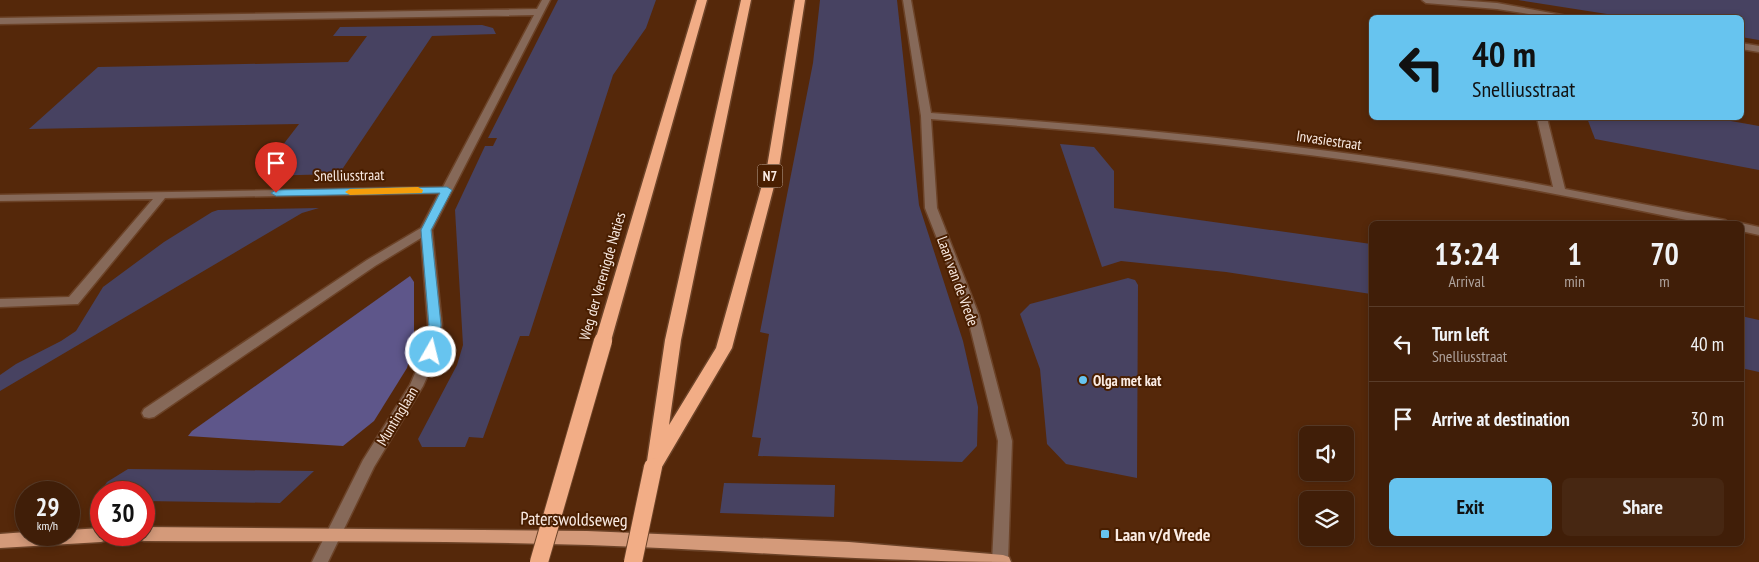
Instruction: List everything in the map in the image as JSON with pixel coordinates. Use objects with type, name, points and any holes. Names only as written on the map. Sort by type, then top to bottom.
[{"type":"highway","name":"Weg der Verenigde Naties","points":[[539,562],[702,0]]},
{"type":"highway","name":"N7","points":[[633,562],[653,467],[674,340],[746,0]]},
{"type":"highway","name":"N7","points":[[653,467],[724,348],[773,167],[800,0]]},
{"type":"main road","name":"Paterswoldseweg","points":[[155,534],[587,538],[849,549],[1001,562]]},
{"type":"main road","points":[[0,541],[90,536]]},
{"type":"street","points":[[149,413],[371,264],[426,230],[546,0]]},
{"type":"street","name":"Laan van de Vrede","points":[[907,0],[926,116],[931,208],[973,315],[1005,441],[1001,562]]},
{"type":"street","points":[[1426,0],[1540,15]]},
{"type":"street","points":[[0,21],[540,12]]},
{"type":"street","points":[[1744,47],[1759,50]]},
{"type":"street","name":"Invasiestraat","points":[[926,116],[1112,129],[1434,169],[1710,221]]},
{"type":"street","points":[[1542,120],[1560,192]]},
{"type":"street","name":"Snelliusstraat","points":[[0,198],[447,190]]},
{"type":"street","points":[[0,302],[73,301],[162,195]]},
{"type":"street","points":[[1744,228],[1759,230]]},
{"type":"street","name":"Muntinglaan","points":[[320,562],[368,464],[416,386],[431,352],[435,325],[426,230]]},
{"type":"shaded area","points":[[558,0],[656,0],[646,28],[613,75],[529,336],[520,336],[483,438],[469,437],[465,447],[422,447],[418,439],[457,365],[463,345],[455,210],[485,146],[493,146],[497,138],[488,138]]},
{"type":"shaded area","points":[[820,0],[897,0],[919,205],[963,341],[978,407],[977,446],[962,462],[758,456],[761,438],[752,437],[769,334],[760,332],[813,63]]},
{"type":"shaded area","points":[[1518,0],[1759,0],[1759,40],[1744,38],[1744,15],[1613,15]]},
{"type":"shaded area","points":[[482,25],[493,28],[496,34],[432,36],[339,174],[259,176],[299,124],[29,129],[98,67],[348,62],[367,36],[333,36],[340,27]]},
{"type":"shaded area","points":[[1588,120],[1725,120],[1759,126],[1759,170],[1595,139]]},
{"type":"shaded area","points":[[1060,144],[1094,147],[1114,171],[1114,208],[1369,244],[1369,294],[1226,272],[1121,261],[1102,267]]},
{"type":"shaded area","points":[[319,208],[302,213],[0,391],[0,375],[16,364],[61,341],[76,331],[103,287],[164,242],[212,212],[218,210]]},
{"type":"shaded area","points":[[410,276],[414,282],[414,344],[407,368],[374,421],[343,446],[188,436],[192,431]]},
{"type":"shaded area","points":[[1128,278],[1135,280],[1138,285],[1137,478],[1066,464],[1047,444],[1040,369],[1020,314],[1030,304]]},
{"type":"shaded area","points":[[1744,317],[1759,320],[1759,372],[1744,369]]},
{"type":"shaded area","points":[[128,469],[314,471],[280,503],[155,501],[155,481],[109,481]]},
{"type":"shaded area","points":[[724,483],[835,485],[834,517],[720,513]]},
{"type":"slow traffic","points":[[350,192],[418,190]]},
{"type":"place","name":"Olga met kat","points":[[1083,380]]},
{"type":"place","name":"Laan v/d Vrede","points":[[1105,534]]},
{"type":"route","points":[[276,193],[447,190],[426,230],[435,325],[431,352]]}]
